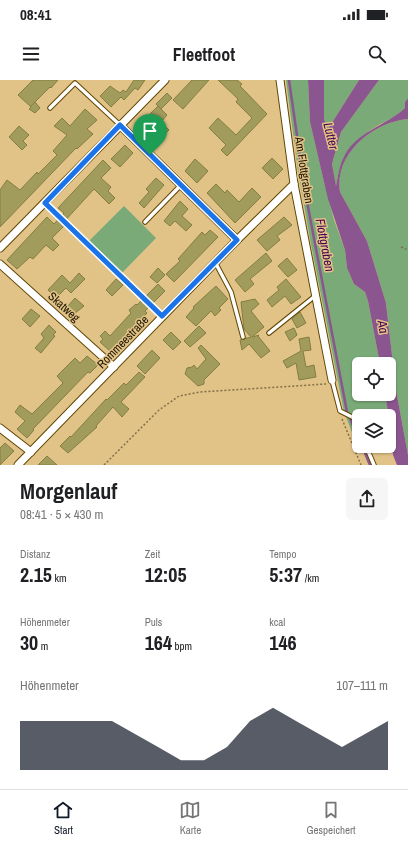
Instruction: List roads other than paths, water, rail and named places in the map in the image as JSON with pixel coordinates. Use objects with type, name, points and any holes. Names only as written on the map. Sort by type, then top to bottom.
[{"type":"street","points":[[1,244],[45,203],[165,80]]},
{"type":"street","name":"Am Flottgraben","points":[[280,80],[294,184],[333,382]]},
{"type":"street","points":[[120,125],[237,240]]},
{"type":"street","name":"Rommeestraße","points":[[18,465],[215,262],[294,184]]},
{"type":"street","name":"Skatweg","points":[[0,264],[114,367]]},
{"type":"street","points":[[0,428],[31,452]]},
{"type":"lane","points":[[50,108],[75,83],[120,125]]},
{"type":"lane","points":[[145,222],[181,185]]},
{"type":"lane","points":[[215,262],[231,292],[243,337]]},
{"type":"lane","points":[[269,333],[316,295]]},
{"type":"lane","points":[[333,382],[340,411],[352,417]]},
{"type":"lane","points":[[369,453],[374,465]]},
{"type":"water","points":[[308,80],[324,80],[324,119],[328,129],[359,80],[379,80],[341,132],[332,164],[336,186],[340,165],[348,150],[362,136],[405,108],[405,102],[408,98],[408,119],[395,121],[382,126],[359,142],[343,165],[340,178],[340,192],[367,241],[386,303],[392,357],[379,357],[365,292],[354,284],[347,268],[345,250],[328,199],[310,122]]},
{"type":"water","points":[[396,390],[408,455],[408,465],[397,465],[393,455],[393,453],[396,453],[396,409],[388,409],[386,401],[396,401]]},
{"type":"waterway","name":"Flottgraben","points":[[289,80],[305,191],[347,412]]},
{"type":"waterway","name":"Flottgraben","points":[[350,418],[352,423]]},
{"type":"waterway","name":"Flottgraben","points":[[365,453],[370,465]]},
{"type":"water label","name":"Lutter","points":[[331,136]]},
{"type":"water label","name":"Aa","points":[[383,327]]}]
